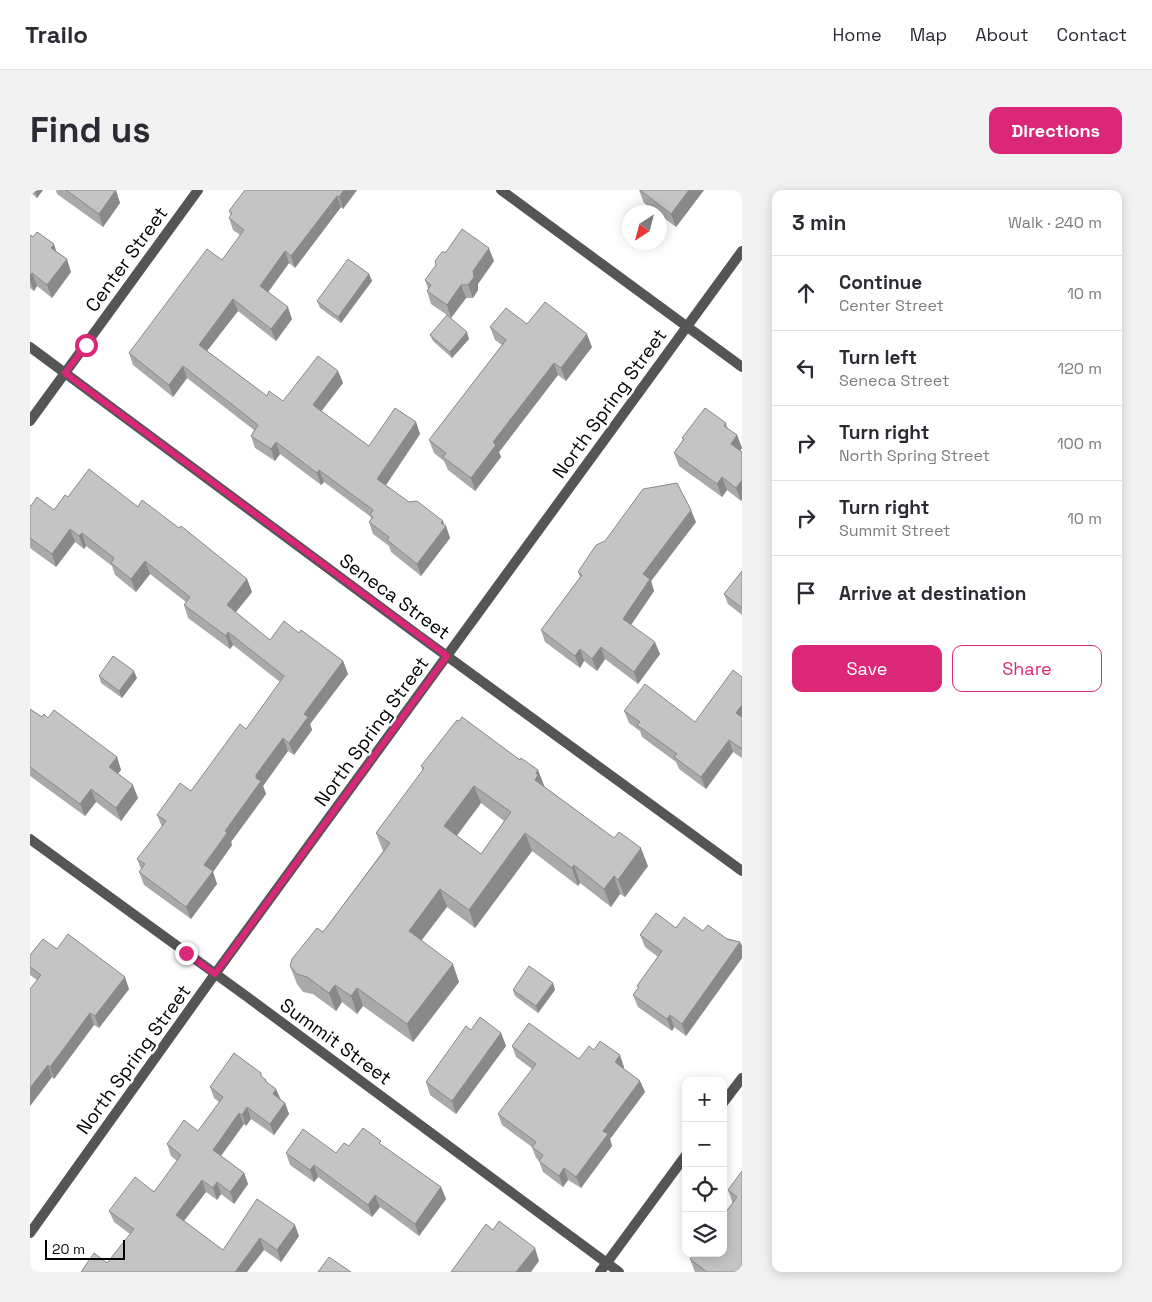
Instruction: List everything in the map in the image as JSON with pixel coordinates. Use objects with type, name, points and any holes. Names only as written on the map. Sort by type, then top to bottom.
[{"type":"street","name":"Center Street","points":[[30,421],[198,190]]},
{"type":"street","points":[[501,190],[742,368]]},
{"type":"street","name":"North Spring Street","points":[[30,1233],[215,974],[742,251]]},
{"type":"street","name":"Seneca Street","points":[[30,347],[447,656],[742,870]]},
{"type":"street","name":"Summit Street","points":[[30,839],[619,1272]]},
{"type":"street","points":[[727,1098],[742,1078]]},
{"type":"street","points":[[600,1272],[682,1160]]},
{"type":"building","points":[[66,190],[116,190],[99,214]]},
{"type":"building","points":[[245,190],[344,190],[339,197],[337,196],[291,256],[285,251],[260,286],[288,307],[271,329],[233,299],[199,345],[267,396],[269,391],[283,401],[318,356],[338,371],[313,405],[369,446],[395,408],[416,422],[377,479],[409,502],[417,501],[443,521],[441,523],[446,526],[417,564],[387,540],[389,537],[369,522],[373,517],[370,515],[373,510],[319,470],[317,473],[276,442],[271,449],[251,436],[258,425],[183,366],[169,385],[129,353],[207,249],[222,260],[244,230],[229,218],[232,213],[229,211]]},
{"type":"building","points":[[640,190],[689,190],[671,214],[667,211],[667,205],[659,205]]},
{"type":"building","points":[[462,229],[489,248],[473,271],[474,277],[468,285],[461,285],[447,305],[427,291],[431,285],[425,280],[436,265],[435,261],[442,252],[446,252]]},
{"type":"building","points":[[37,232],[54,244],[51,248],[67,259],[47,285],[32,273],[30,276],[30,235],[33,237]]},
{"type":"building","points":[[348,259],[369,274],[338,317],[317,301]]},
{"type":"building","points":[[545,302],[587,334],[561,368],[554,363],[493,442],[496,445],[471,478],[443,457],[446,453],[429,440],[506,340],[490,327],[506,308],[527,324]]},
{"type":"building","points":[[447,315],[467,332],[450,352],[430,335]]},
{"type":"building","points":[[705,408],[726,423],[724,426],[737,435],[731,444],[742,452],[742,480],[736,488],[722,477],[717,484],[674,453],[684,439],[682,438]]},
{"type":"building","points":[[89,469],[138,507],[142,500],[179,528],[181,526],[247,579],[227,605],[270,640],[284,621],[299,633],[301,630],[343,661],[304,714],[308,717],[289,743],[283,738],[256,775],[256,778],[261,781],[225,831],[227,833],[204,865],[213,871],[186,907],[139,872],[145,864],[137,859],[166,821],[157,815],[180,783],[191,791],[240,724],[246,729],[284,676],[228,632],[226,636],[184,605],[190,597],[145,561],[131,579],[111,563],[114,558],[82,533],[79,536],[70,529],[52,554],[30,538],[30,505],[37,497],[54,510],[65,495],[68,497]]},
{"type":"building","points":[[677,483],[691,510],[643,574],[650,579],[623,619],[655,642],[634,672],[601,647],[592,659],[580,649],[575,656],[541,630],[582,575],[578,572],[596,545],[605,541],[643,489]]},
{"type":"building","points":[[742,571],[742,608],[724,594]]},
{"type":"building","points":[[113,656],[134,671],[119,691],[99,676]]},
{"type":"building","points":[[733,670],[742,677],[742,705],[736,713],[742,717],[742,749],[729,740],[701,777],[674,757],[677,754],[637,725],[640,722],[624,711],[645,684],[695,722]]},
{"type":"building","points":[[30,709],[42,717],[44,714],[48,718],[54,710],[117,757],[109,767],[133,785],[116,808],[91,789],[80,804],[30,767]]},
{"type":"building","points":[[462,717],[520,760],[521,758],[538,770],[535,780],[614,838],[619,832],[641,848],[618,880],[614,876],[604,889],[574,865],[572,868],[525,833],[469,910],[440,889],[409,931],[453,964],[407,1024],[357,988],[351,996],[335,985],[329,993],[307,977],[297,974],[290,966],[292,959],[317,928],[323,932],[390,843],[376,833],[422,771],[424,768],[421,766],[457,720],[459,721]],"holes":[[[474,786],[511,812],[481,854],[444,826]]]},
{"type":"building","points":[[656,913],[676,928],[684,917],[703,931],[708,925],[727,939],[740,942],[682,1024],[670,1015],[667,1019],[633,995],[639,987],[637,986],[662,951],[640,935]]},
{"type":"building","points":[[68,934],[125,977],[95,1016],[90,1013],[50,1067],[48,1065],[30,1088],[30,989],[41,975],[30,967],[30,955],[43,939],[57,949]]},
{"type":"building","points":[[529,966],[553,983],[536,1006],[513,990]]},
{"type":"building","points":[[480,1017],[501,1033],[452,1101],[426,1082],[466,1026],[471,1030]]},
{"type":"building","points":[[529,1023],[579,1059],[589,1046],[594,1050],[600,1041],[620,1055],[615,1062],[640,1081],[603,1131],[608,1134],[576,1177],[564,1168],[559,1176],[539,1161],[543,1155],[532,1147],[536,1142],[498,1114],[536,1064],[512,1046]]},
{"type":"building","points":[[234,1053],[261,1073],[265,1081],[276,1089],[273,1094],[285,1103],[270,1124],[247,1107],[242,1115],[239,1113],[213,1150],[244,1173],[230,1192],[217,1182],[213,1188],[202,1180],[176,1215],[223,1250],[257,1199],[295,1225],[277,1250],[260,1238],[235,1272],[81,1272],[94,1253],[107,1263],[134,1229],[109,1211],[135,1177],[154,1192],[181,1155],[167,1144],[184,1120],[198,1131],[223,1097],[210,1087]]},
{"type":"building","points":[[363,1128],[381,1141],[379,1143],[441,1187],[415,1224],[375,1195],[368,1205],[314,1165],[310,1170],[286,1153],[303,1129],[336,1153],[344,1143],[349,1146]]},
{"type":"building","points":[[742,1171],[742,1271],[707,1272],[690,1259],[692,1257],[727,1257],[727,1211],[737,1197],[728,1190]]},
{"type":"building","points":[[499,1221],[535,1248],[516,1272],[451,1272],[486,1224],[493,1230]]},
{"type":"building","points":[[329,1257],[351,1272],[318,1272]]},
{"type":"route","points":[[86,345],[65,373],[447,656],[215,974],[186,953]]}]
